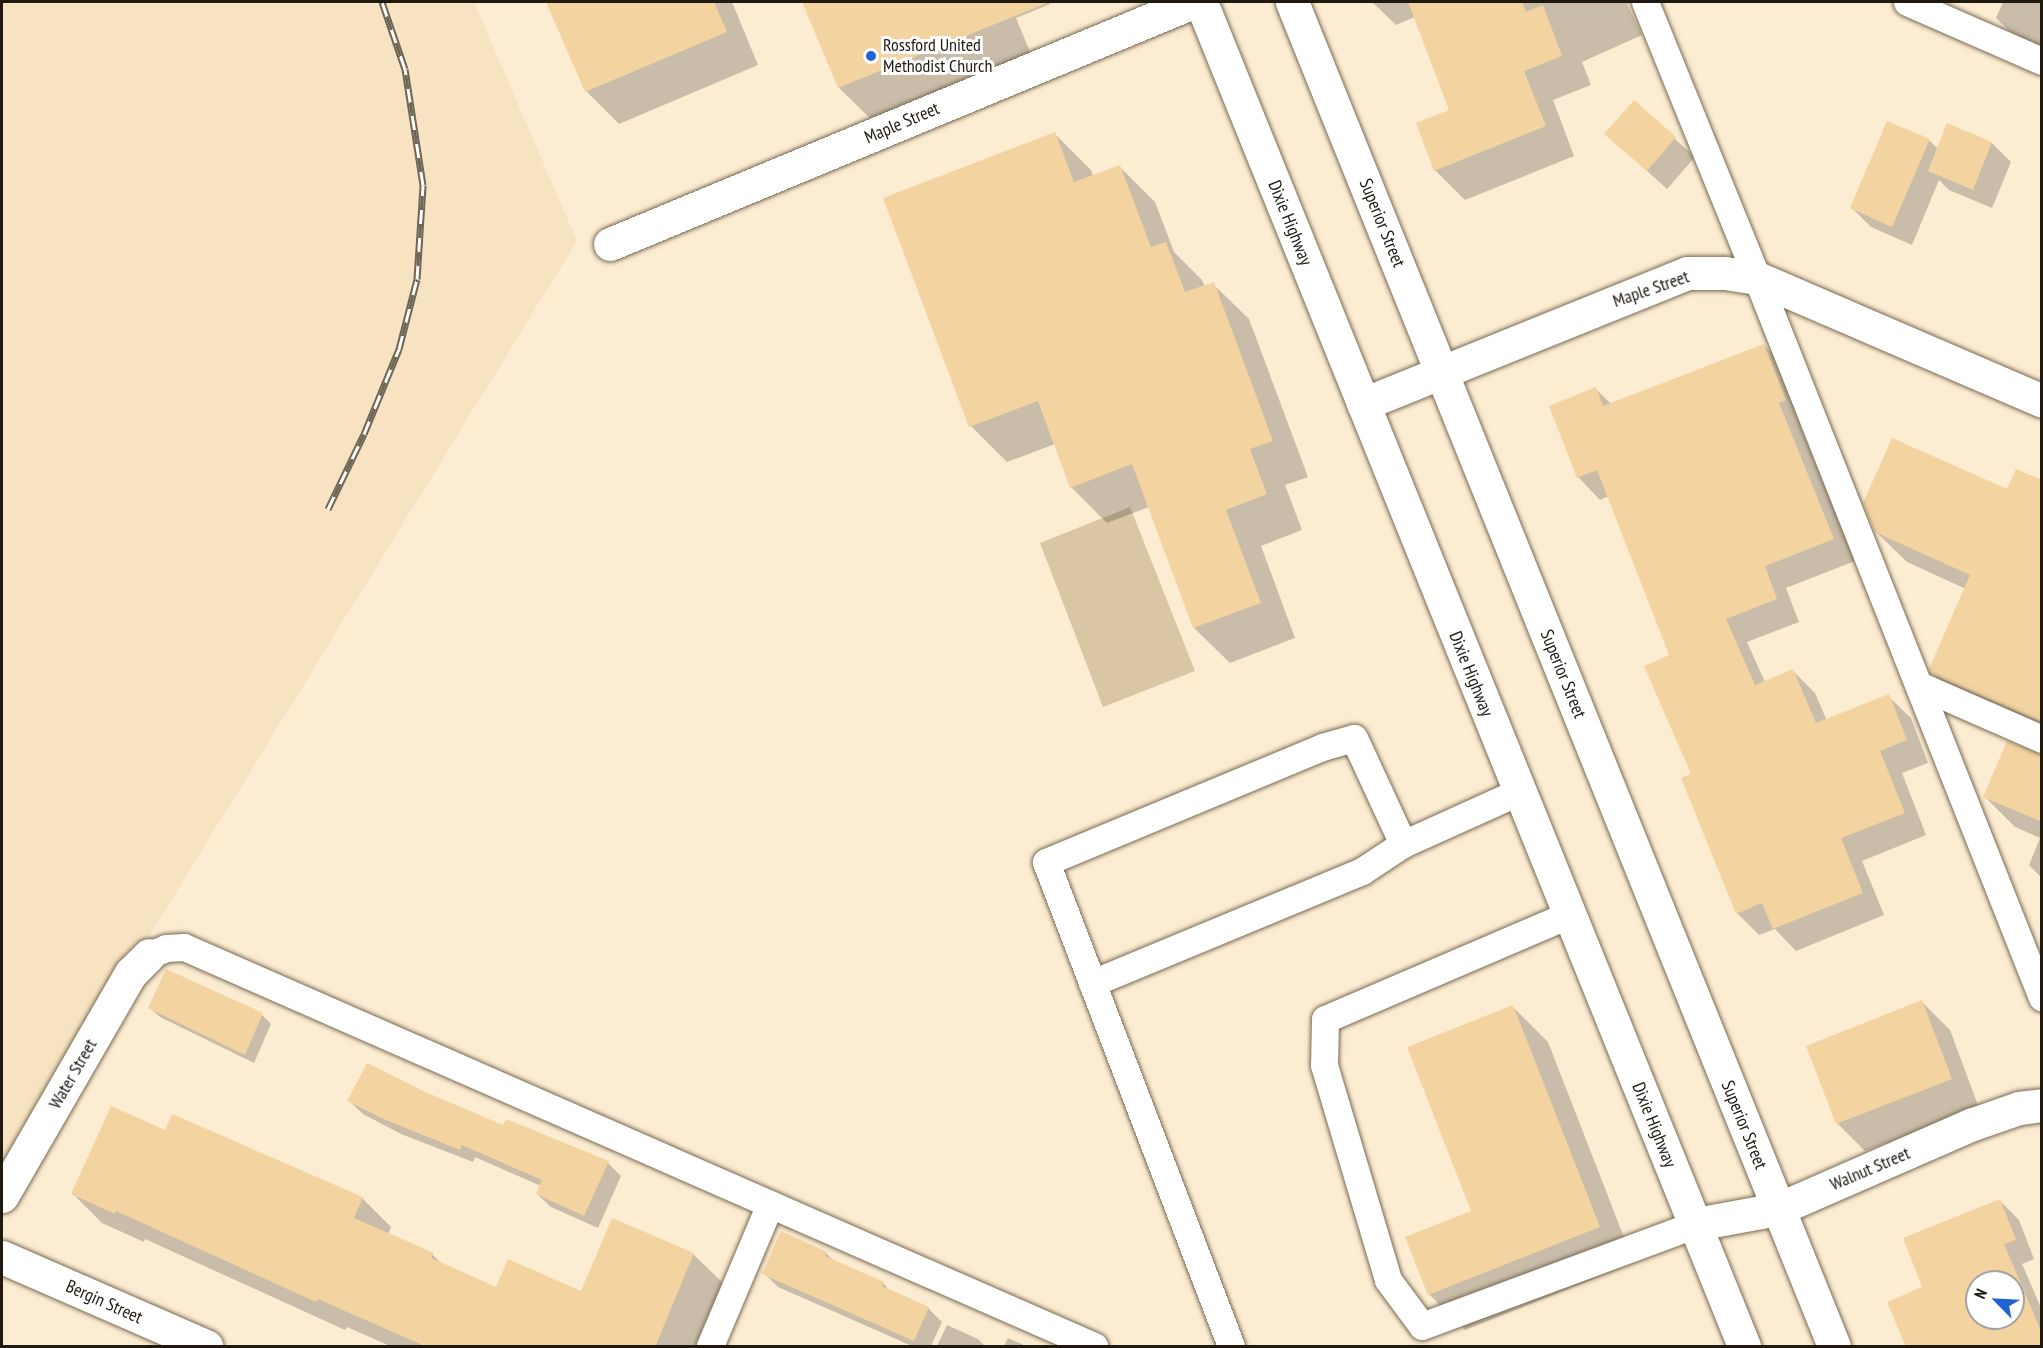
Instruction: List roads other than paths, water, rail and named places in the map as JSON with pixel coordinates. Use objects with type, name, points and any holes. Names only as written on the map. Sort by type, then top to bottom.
[{"type":"main road","name":"Maple Street","points":[[610,244],[1193,2]]},
{"type":"main road","name":"Dixie Highway","points":[[1201,2],[1744,1347]]},
{"type":"main road","name":"Superior Street","points":[[1292,2],[1833,1347]]},
{"type":"main road","name":"Maple Street","points":[[1363,404],[1688,273],[1725,273],[1757,278],[2039,400]]},
{"type":"main road","name":"Water Street","points":[[2,1196],[132,973],[149,955]]},
{"type":"main road","name":"Walnut Street","points":[[1696,1224],[1778,1209],[1973,1124],[2019,1108],[2042,1105]]},
{"type":"main road","name":"Bergin Street","points":[[2,1257],[206,1347]]},
{"type":"lane","points":[[1645,2],[1757,278],[2042,998]]},
{"type":"lane","points":[[1907,2],[2042,61]]},
{"type":"lane","points":[[1918,685],[2042,739]]},
{"type":"lane","points":[[1231,1347],[1046,862],[1322,747],[1354,738],[1403,844]]},
{"type":"lane","points":[[1092,983],[1362,871],[1403,844],[1518,792]]},
{"type":"lane","points":[[1568,915],[1325,1019],[1324,1065],[1388,1280],[1422,1326],[1696,1224]]},
{"type":"lane","points":[[149,955],[166,948],[184,947],[1094,1347]]},
{"type":"lane","points":[[710,1347],[770,1204]]},
{"type":"railway","points":[[328,509],[364,434],[399,349],[417,279],[423,185],[405,69],[382,2]]},
{"type":"place","name":"Rossford United Methodist Church","points":[[871,56]]}]
